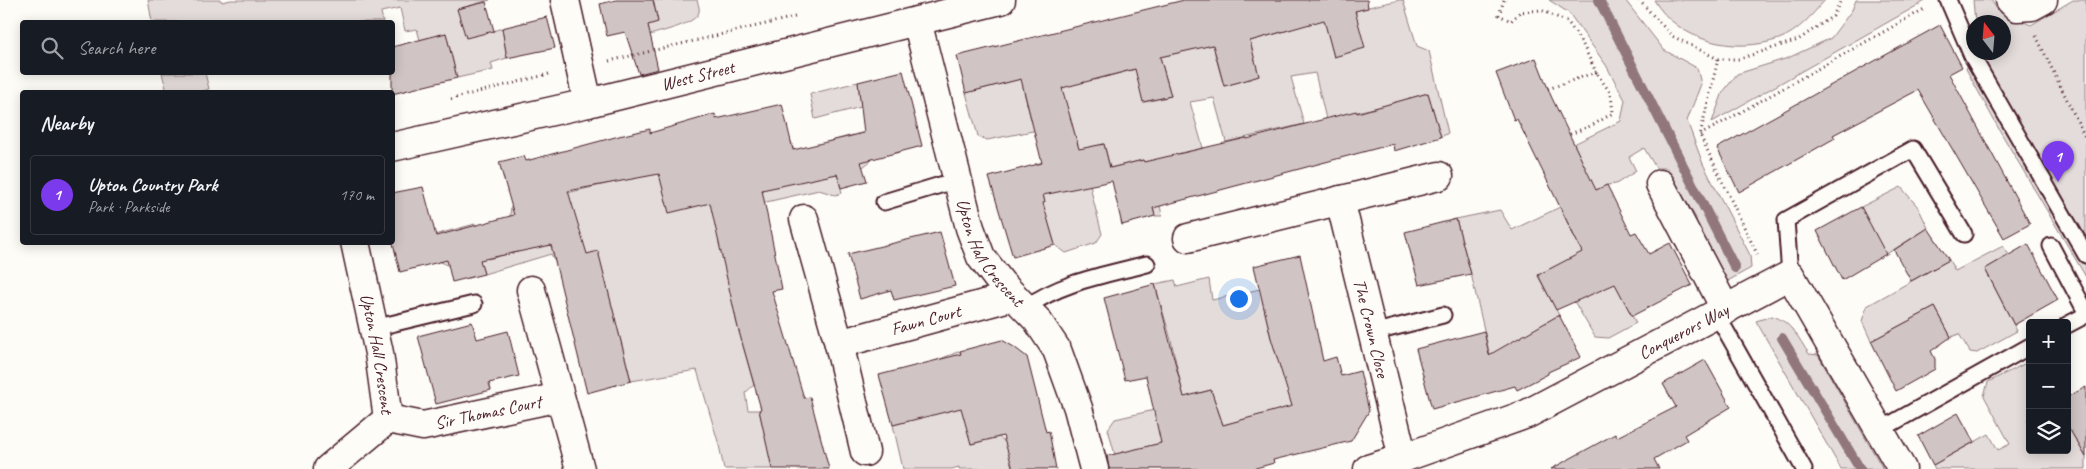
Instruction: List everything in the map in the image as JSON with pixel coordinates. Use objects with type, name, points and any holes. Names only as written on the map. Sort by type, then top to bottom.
[{"type":"street","points":[[565,0],[588,103]]},
{"type":"street","name":"West Street","points":[[395,146],[588,103],[1001,0]]},
{"type":"street","name":"Upton Hall Crescent","points":[[917,21],[970,228],[981,257],[1000,283],[1037,320],[1057,350],[1078,408],[1094,469]]},
{"type":"street","points":[[1188,238],[1439,176]]},
{"type":"street","points":[[1660,184],[1722,312]]},
{"type":"street","name":"The Crown Close","points":[[1340,200],[1404,458]]},
{"type":"street","points":[[804,219],[839,344],[865,452]]},
{"type":"street","name":"Upton Hall Crescent","points":[[328,469],[388,419],[374,328],[356,245]]},
{"type":"street","points":[[1781,280],[1880,430],[1902,469]]},
{"type":"street","name":"Conquerors Way","points":[[1368,469],[1527,414],[1781,280]]},
{"type":"street","name":"Sir Thomas Court","points":[[531,290],[580,469]]},
{"type":"street","name":"Fawn Court","points":[[839,344],[1019,302]]},
{"type":"street","name":"Sir Thomas Court","points":[[388,419],[423,426],[560,397]]},
{"type":"lane","points":[[1954,4],[1972,56],[2086,255]]},
{"type":"lane","points":[[1781,280],[1786,220],[1913,149],[1964,234]]},
{"type":"lane","points":[[884,202],[958,180]]},
{"type":"lane","points":[[2051,246],[2086,313],[2071,322]]},
{"type":"lane","points":[[1019,302],[1039,298],[1070,283],[1147,264]]},
{"type":"lane","points":[[374,328],[474,304]]},
{"type":"lane","points":[[1722,312],[1804,469]]},
{"type":"lane","points":[[1372,332],[1443,315]]},
{"type":"lane","points":[[1880,430],[2026,348]]},
{"type":"path","points":[[1504,0],[1499,15],[1511,21],[1520,12],[1541,10],[1568,22],[1596,72],[1611,94],[1613,113],[1593,125],[1570,134]]},
{"type":"path","points":[[1640,0],[1672,36],[1718,59],[1739,59],[1798,40],[1833,16],[1841,0]]},
{"type":"path","points":[[2029,2],[2031,25],[2086,139]]},
{"type":"path","points":[[1700,135],[1931,5]]},
{"type":"path","points":[[450,100],[580,66],[796,16]]},
{"type":"path","points":[[1718,59],[1700,135],[1781,280]]},
{"type":"path","points":[[1548,89],[1596,72]]},
{"type":"shaded area","points":[[148,0],[221,0],[222,2],[231,0],[490,0],[458,9],[493,31],[502,28],[507,58],[491,63],[493,70],[457,78],[446,33],[420,40],[417,29],[405,31],[400,8],[381,12],[383,20],[152,20]]},
{"type":"shaded area","points":[[653,0],[697,0],[699,12],[692,20],[650,35],[648,25],[658,21]]},
{"type":"shaded area","points":[[1403,0],[1417,46],[1429,51],[1448,133],[1441,137],[1428,93],[1326,119],[1315,73],[1291,77],[1304,124],[1226,142],[1214,98],[1190,102],[1203,148],[1177,154],[1160,205],[1162,216],[1155,216],[1143,160],[1110,168],[1104,144],[1083,149],[1102,234],[1096,243],[1066,253],[1055,245],[1046,215],[1023,208],[1045,202],[1035,164],[1080,153],[1071,121],[987,140],[978,136],[966,93],[1024,78],[1023,88],[1032,123],[1059,79],[1094,80],[1136,69],[1144,102],[1171,96],[1160,57],[1215,44],[1215,54],[1224,86],[1259,76],[1250,44],[1246,42],[1286,31],[1289,25],[1324,15],[1334,57],[1356,14],[1356,10]]},
{"type":"shaded area","points":[[1549,0],[1625,0],[1664,50],[1697,68],[1701,84],[1687,121],[1703,164],[1750,255],[1751,268],[1724,283],[1696,231],[1696,218],[1667,168],[1656,168],[1644,148],[1629,157],[1636,171],[1616,184],[1607,185],[1594,191],[1574,144],[1621,121],[1625,100],[1606,65],[1569,13]]},
{"type":"shaded area","points":[[1654,0],[1825,0],[1804,22],[1786,36],[1762,43],[1744,45],[1709,41],[1693,35],[1678,26]]},
{"type":"shaded area","points":[[1856,0],[1927,0],[1712,122],[1723,92],[1737,74],[1788,58],[1831,38],[1852,10]]},
{"type":"shaded area","points":[[1973,0],[1991,0],[1999,12],[2006,15],[1974,15]]},
{"type":"shaded area","points":[[2073,0],[2086,0],[2086,277],[2000,131],[1966,69],[1972,60],[2011,60],[2011,17],[2031,25]]},
{"type":"shaded area","points":[[163,75],[206,75],[209,89],[206,90],[166,90]]},
{"type":"shaded area","points":[[858,82],[861,107],[815,119],[810,94]]},
{"type":"shaded area","points":[[868,131],[873,159],[863,167],[837,173],[842,193],[835,195],[819,190],[753,205],[733,300],[736,320],[754,385],[745,393],[748,410],[759,410],[773,469],[724,469],[697,370],[631,381],[598,252],[555,262],[551,254],[484,274],[479,258],[449,266],[441,262],[434,235],[475,224],[477,225],[488,259],[520,251],[510,216],[511,206],[791,141],[802,181],[834,174],[827,142]]},
{"type":"shaded area","points":[[1901,187],[1918,207],[1928,228],[1885,255],[1861,207]]},
{"type":"shaded area","points":[[1560,207],[1579,247],[1594,240],[1636,323],[1608,338],[1595,337],[1554,267],[1538,276],[1559,315],[1526,335],[1494,373],[1456,219],[1500,210],[1512,230]]},
{"type":"shaded area","points":[[2003,246],[2009,255],[1985,269],[2017,331],[1977,353],[1970,352],[1959,334],[1951,337],[1935,307],[1871,341],[1862,321],[1867,306],[1949,260],[1955,271]]},
{"type":"shaded area","points":[[1209,279],[1212,300],[1260,289],[1271,338],[1331,412],[1288,408],[1223,425],[1211,390],[1195,394],[1167,469],[1161,443],[1115,455],[1108,429],[1115,419],[1185,403],[1171,340],[1155,284],[1175,280],[1177,287]]},
{"type":"shaded area","points":[[1772,316],[1779,318],[1789,326],[1809,354],[1818,355],[1883,469],[1841,469],[1756,321]]},
{"type":"shaded area","points":[[960,351],[968,381],[971,444],[999,437],[1006,443],[1013,469],[959,469],[959,467],[952,469],[903,469],[893,425],[919,418],[935,361]]},
{"type":"shaded area","points":[[2026,363],[2026,454],[2071,454],[2071,432],[2086,457],[2086,469],[1935,469],[1933,465],[1989,434],[1998,450],[2010,444],[1984,396],[1988,382]]},
{"type":"building","points":[[616,0],[653,0],[658,22],[648,25],[658,69],[639,74],[625,32],[607,36],[600,4]]},
{"type":"building","points":[[1184,0],[1367,0],[1368,8],[1355,11],[1365,48],[1334,57],[1324,20],[1250,41],[1259,76],[1224,86],[1213,45],[1160,57],[1171,96],[1143,102],[1135,69],[1062,88],[1079,149],[1104,144],[1110,168],[1247,139],[1356,111],[1357,113],[1428,93],[1441,137],[1394,151],[1393,144],[1153,208],[1155,216],[1122,225],[1112,181],[1043,195],[1045,202],[1043,203],[1055,245],[1013,257],[989,177],[1042,163],[1021,79],[966,93],[957,56]]},
{"type":"building","points":[[486,2],[494,31],[466,38],[457,9]]},
{"type":"building","points":[[547,17],[555,48],[507,58],[502,28]]},
{"type":"building","points":[[1940,25],[1962,67],[1949,74],[2030,224],[2004,238],[1918,90],[1833,135],[1835,138],[1739,192],[1717,148]]},
{"type":"building","points":[[446,33],[457,78],[395,93],[395,90],[392,90],[392,75],[395,75],[395,46]]},
{"type":"building","points":[[1536,58],[1551,96],[1596,190],[1607,185],[1631,234],[1636,232],[1649,254],[1670,243],[1692,285],[1632,316],[1615,284],[1556,310],[1538,275],[1582,252],[1517,119],[1514,120],[1496,73]]},
{"type":"building","points":[[903,71],[922,146],[861,162],[867,181],[841,188],[837,174],[762,190],[782,289],[772,291],[804,398],[810,397],[829,469],[772,469],[759,410],[761,409],[738,328],[710,203],[669,213],[659,174],[568,191],[587,254],[598,251],[631,381],[587,393],[551,245],[480,260],[484,274],[452,282],[447,260],[400,272],[393,245],[395,245],[395,192],[423,187],[436,236],[514,215],[499,162],[524,156],[526,161],[650,129],[650,133],[715,114],[716,119],[782,104],[793,150],[864,133],[858,82]]},
{"type":"building","points":[[1861,207],[1886,254],[1842,280],[1817,231]]},
{"type":"building","points":[[1456,219],[1471,274],[1419,285],[1405,232]]},
{"type":"building","points":[[1928,228],[1949,260],[1911,281],[1894,250]]},
{"type":"building","points":[[940,232],[955,286],[894,300],[891,290],[860,299],[848,254]]},
{"type":"building","points":[[2028,244],[2058,300],[2014,325],[1985,269]]},
{"type":"building","points":[[1300,255],[1323,361],[1336,357],[1341,376],[1360,371],[1369,411],[1351,441],[1273,460],[1274,463],[1252,469],[1109,469],[1107,456],[1161,443],[1146,376],[1125,380],[1104,298],[1155,284],[1184,397],[1211,390],[1223,425],[1292,406],[1271,338],[1254,266]]},
{"type":"building","points":[[1935,307],[1951,337],[1931,351],[1935,359],[1935,369],[1896,391],[1871,341]]},
{"type":"building","points":[[1559,315],[1581,357],[1548,372],[1548,374],[1517,390],[1515,386],[1432,409],[1416,349],[1484,331],[1489,355]]},
{"type":"building","points":[[472,322],[477,339],[508,331],[519,376],[489,383],[491,390],[436,404],[418,336]]},
{"type":"building","points":[[1002,340],[1027,357],[1046,432],[1049,431],[1056,469],[1013,469],[1003,436],[971,444],[961,408],[893,425],[879,375],[961,354],[960,351]]},
{"type":"building","points":[[1705,360],[1731,407],[1684,435],[1687,440],[1654,459],[1659,469],[1551,469],[1615,434],[1617,437],[1676,407],[1663,384]]},
{"type":"building","points":[[2086,387],[2086,457],[2071,432],[2071,395]]},
{"type":"building","points":[[1958,413],[1974,442],[1933,465],[1918,436]]},
{"type":"waterway","points":[[1599,0],[1735,268]]},
{"type":"waterway","points":[[1782,338],[1860,469]]},
{"type":"place","name":"Upton Country Park","points":[[2058,182]]}]
